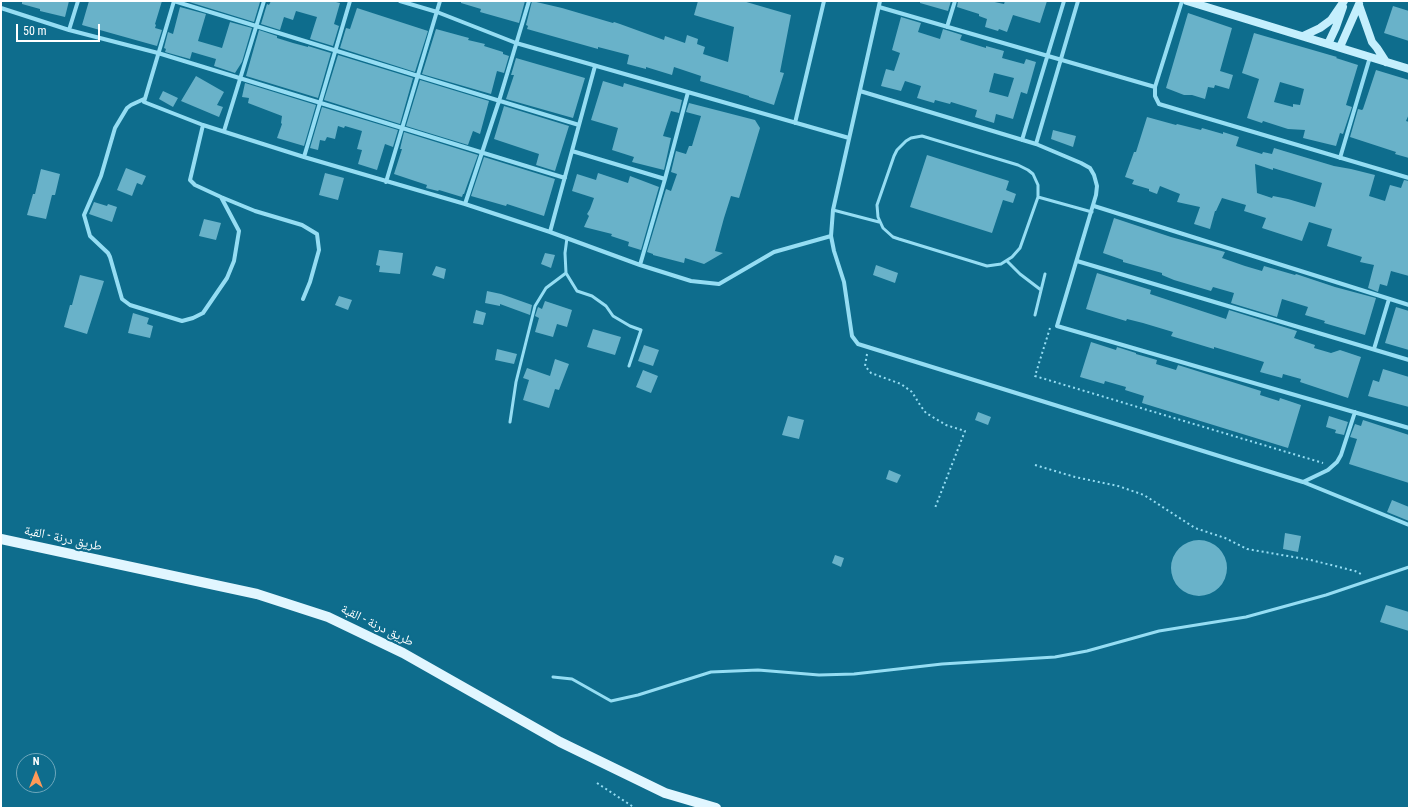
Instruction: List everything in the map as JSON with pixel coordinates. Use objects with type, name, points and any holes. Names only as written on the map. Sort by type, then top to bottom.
[{"type":"main road","name":"طريق درنة - القبة","points":[[1,539],[257,594],[328,617],[403,652],[574,749],[665,793],[716,808]]},
{"type":"street","points":[[69,30],[78,1]]},
{"type":"street","points":[[220,197],[239,231],[237,244],[234,261],[227,278],[202,313],[193,318],[182,320],[130,305],[125,302],[122,299],[110,257],[90,236],[84,215],[101,176],[115,128],[127,108],[144,99],[174,1],[579,125]]},
{"type":"street","points":[[224,131],[264,1]]},
{"type":"street","points":[[304,158],[350,1]]},
{"type":"street","points":[[400,1],[437,12],[516,43],[849,138]]},
{"type":"street","points":[[386,182],[440,1]]},
{"type":"street","points":[[465,204],[483,152],[529,1]]},
{"type":"street","points":[[795,123],[824,1]]},
{"type":"street","points":[[880,1],[833,210],[831,236],[844,282],[852,336],[858,344],[1303,482],[1409,525]]},
{"type":"street","points":[[947,27],[955,1]]},
{"type":"street","points":[[1022,140],[1064,1]]},
{"type":"street","points":[[1036,144],[1078,1]]},
{"type":"street","points":[[1182,1],[1156,88],[1155,96],[1159,104],[1409,178]]},
{"type":"street","points":[[1187,1],[1409,68]]},
{"type":"street","points":[[1303,36],[1320,28],[1331,20],[1344,1]]},
{"type":"street","points":[[1328,44],[1336,27],[1344,1]]},
{"type":"street","points":[[1340,48],[1359,3]]},
{"type":"street","points":[[1359,3],[1372,42],[1378,48],[1386,62]]},
{"type":"street","points":[[879,7],[1156,88]]},
{"type":"street","points":[[1,8],[69,30],[158,53],[241,78],[565,178]]},
{"type":"street","points":[[1340,158],[1370,57]]},
{"type":"street","points":[[550,232],[595,66]]},
{"type":"street","points":[[860,91],[1036,144],[1082,162],[1090,168],[1097,186],[1094,206],[1057,326],[1409,428]]},
{"type":"street","points":[[640,265],[688,92]]},
{"type":"street","points":[[144,99],[144,102],[146,103],[203,125],[304,158],[465,204],[550,232],[640,265],[691,281],[719,284],[774,252],[831,236]]},
{"type":"street","points":[[203,125],[189,178],[195,185],[255,211],[302,225],[317,234],[319,250],[310,282],[303,299]]},
{"type":"street","points":[[572,151],[665,179]]},
{"type":"street","points":[[1094,206],[1409,305]]},
{"type":"street","points":[[1077,261],[1409,360]]},
{"type":"street","points":[[1374,350],[1389,299]]},
{"type":"street","points":[[1303,482],[1333,466],[1341,455],[1355,412]]},
{"type":"lane","points":[[917,137],[928,137],[1023,167],[1028,170],[1036,180],[1038,185],[1038,197],[1020,248],[1007,261],[994,266],[980,264],[893,237],[883,228],[877,211],[877,205],[897,150],[906,141],[917,137]]},
{"type":"lane","points":[[1038,197],[1092,212]]},
{"type":"lane","points":[[833,210],[880,222]]},
{"type":"lane","points":[[567,238],[565,253],[566,273],[577,291],[592,296],[606,306],[613,316],[641,330],[629,366]]},
{"type":"lane","points":[[1007,261],[1020,274],[1041,290]]},
{"type":"lane","points":[[510,422],[516,382],[535,306],[546,288],[566,273]]},
{"type":"lane","points":[[1035,314],[1045,274]]},
{"type":"lane","points":[[553,677],[572,679],[611,700],[638,695],[711,672],[758,670],[819,675],[854,674],[942,664],[1055,657],[1087,651],[1159,631],[1246,617],[1326,595],[1409,567]]},
{"type":"path","points":[[1057,326],[1050,328],[1035,376],[1333,466]]},
{"type":"path","points":[[868,347],[865,366],[871,373],[901,384],[912,392],[926,413],[946,425],[964,431],[934,508]]},
{"type":"path","points":[[1035,465],[1075,477],[1118,486],[1144,495],[1195,528],[1225,538],[1247,548],[1269,554],[1311,560],[1355,571],[1372,579]]},
{"type":"path","points":[[597,783],[635,808]]},
{"type":"building","points":[[22,1],[69,1],[65,17],[40,11],[40,9],[22,4]]},
{"type":"building","points":[[89,1],[162,1],[155,24],[155,28],[162,30],[157,46],[82,25]]},
{"type":"building","points":[[186,1],[255,1],[260,2],[254,22]]},
{"type":"building","points":[[271,1],[332,1],[340,3],[334,24],[339,26],[333,46],[310,39],[317,17],[296,11],[293,20],[284,17],[280,30],[261,24],[267,4],[269,5]]},
{"type":"building","points":[[461,1],[525,1],[519,23],[480,12],[481,9],[461,3]]},
{"type":"building","points":[[532,1],[613,23],[614,22],[664,40],[665,36],[685,43],[687,35],[698,39],[697,44],[705,47],[703,54],[728,62],[734,27],[694,15],[698,1],[743,1],[791,15],[780,72],[784,73],[774,105],[700,81],[701,76],[674,67],[672,75],[646,67],[646,69],[627,64],[629,55],[598,47],[598,49],[527,29],[528,26],[526,25]]},
{"type":"building","points":[[920,1],[951,1],[948,11],[920,3]]},
{"type":"building","points":[[958,1],[990,1],[1004,4],[1005,1],[1047,1],[1040,23],[1013,15],[1007,32],[985,27],[987,19],[979,16],[979,14],[957,7]]},
{"type":"building","points":[[1393,6],[1409,11],[1409,41],[1384,33]]},
{"type":"building","points":[[180,7],[206,14],[198,41],[222,48],[230,22],[252,28],[242,62],[235,73],[214,66],[216,59],[192,52],[190,59],[165,52],[166,49],[164,48],[168,32],[173,34]]},
{"type":"building","points":[[357,8],[428,31],[415,72],[340,48],[346,28],[350,29]]},
{"type":"building","points":[[1188,13],[1232,28],[1220,71],[1233,75],[1229,89],[1215,85],[1214,88],[1208,87],[1205,99],[1192,95],[1184,95],[1166,88]]},
{"type":"building","points":[[901,17],[921,23],[918,32],[940,39],[943,29],[962,35],[960,40],[986,48],[986,46],[1004,51],[1002,58],[1024,64],[1026,59],[1036,62],[1027,94],[1021,92],[1013,119],[996,114],[994,123],[975,117],[977,110],[951,102],[950,104],[935,100],[934,103],[917,98],[921,86],[905,81],[901,91],[881,86],[886,69],[894,71],[900,53],[892,50]],"holes":[[[994,73],[1014,78],[1008,97],[989,92]]]},
{"type":"building","points":[[436,29],[469,38],[468,40],[485,44],[484,46],[503,52],[503,54],[509,56],[504,73],[497,71],[491,94],[422,74]]},
{"type":"building","points":[[259,30],[277,36],[277,38],[331,53],[318,98],[246,76]]},
{"type":"building","points":[[1254,33],[1337,57],[1336,58],[1358,65],[1346,105],[1352,107],[1343,134],[1340,133],[1336,146],[1303,138],[1305,130],[1288,129],[1263,121],[1262,123],[1247,118],[1259,79],[1242,73]],"holes":[[[1280,82],[1304,89],[1300,105],[1293,104],[1293,107],[1274,102]]]},
{"type":"building","points":[[338,55],[413,78],[400,124],[324,100]]},
{"type":"building","points":[[516,58],[585,78],[573,118],[506,99],[514,75],[511,75]]},
{"type":"building","points":[[1376,70],[1409,80],[1409,114],[1406,121],[1409,122],[1409,158],[1395,154],[1396,152],[1350,137],[1358,109],[1363,109]]},
{"type":"building","points":[[196,76],[224,92],[217,105],[223,107],[219,117],[181,101]]},
{"type":"building","points":[[420,80],[489,101],[480,134],[473,131],[468,145],[406,126]]},
{"type":"building","points":[[603,81],[623,87],[624,83],[682,100],[679,113],[671,111],[663,136],[671,138],[664,170],[632,162],[634,157],[612,150],[618,128],[591,120]]},
{"type":"building","points":[[245,83],[316,105],[304,146],[277,138],[282,124],[282,116],[248,103],[249,98],[242,97]]},
{"type":"building","points":[[163,91],[178,98],[173,107],[159,99]]},
{"type":"building","points":[[689,103],[755,120],[760,128],[739,198],[731,196],[724,218],[715,251],[723,253],[704,264],[685,258],[684,263],[647,252],[666,189],[671,191],[677,174],[671,172],[676,151],[686,154],[689,146],[692,146],[701,116],[686,112]]},
{"type":"building","points":[[504,106],[569,126],[555,171],[536,165],[539,154],[494,139]]},
{"type":"building","points":[[322,107],[398,130],[393,147],[385,144],[377,170],[358,164],[362,150],[357,149],[362,131],[345,126],[344,128],[338,126],[335,139],[327,137],[325,141],[320,140],[318,150],[310,148]]},
{"type":"building","points":[[1147,117],[1176,125],[1201,130],[1202,128],[1223,134],[1223,132],[1239,137],[1236,146],[1262,154],[1263,152],[1272,154],[1274,148],[1334,166],[1375,175],[1369,196],[1385,201],[1390,185],[1401,188],[1404,180],[1409,181],[1409,276],[1391,271],[1387,286],[1380,284],[1378,292],[1368,288],[1374,265],[1360,262],[1362,257],[1327,246],[1332,229],[1309,222],[1302,241],[1262,228],[1266,218],[1244,211],[1246,205],[1222,198],[1215,211],[1210,229],[1194,224],[1200,207],[1177,202],[1180,194],[1160,186],[1157,194],[1149,191],[1149,189],[1132,184],[1134,180],[1125,177],[1134,152],[1136,152]],"holes":[[[1255,164],[1273,170],[1273,168],[1322,183],[1315,207],[1288,199],[1273,196],[1272,198],[1257,193]]]},
{"type":"building","points":[[1053,130],[1076,136],[1073,147],[1051,139]]},
{"type":"building","points":[[404,132],[478,155],[462,197],[439,190],[426,188],[427,185],[394,174],[402,149],[400,149]]},
{"type":"building","points":[[927,155],[1009,181],[1006,190],[1016,194],[1013,203],[1003,200],[992,233],[910,207]]},
{"type":"building","points":[[484,157],[555,179],[544,216],[507,204],[506,206],[471,196]]},
{"type":"building","points":[[126,168],[146,176],[142,185],[137,183],[132,196],[117,190]]},
{"type":"building","points":[[41,169],[60,174],[55,195],[52,195],[46,219],[27,215],[33,194],[35,194]]},
{"type":"building","points":[[325,173],[344,178],[338,200],[319,195]]},
{"type":"building","points":[[598,173],[628,183],[630,176],[659,187],[641,250],[628,246],[629,242],[611,236],[612,234],[584,227],[589,216],[587,214],[594,198],[572,191],[577,174],[596,180]]},
{"type":"building","points":[[94,202],[117,207],[112,222],[89,214]]},
{"type":"building","points":[[1114,218],[1171,237],[1225,252],[1222,258],[1245,266],[1262,271],[1264,266],[1376,298],[1365,335],[1324,323],[1325,321],[1305,315],[1308,307],[1282,299],[1277,317],[1231,303],[1234,293],[1213,287],[1211,291],[1174,280],[1162,275],[1162,273],[1123,262],[1123,260],[1103,253]]},
{"type":"building","points":[[204,219],[221,223],[216,240],[199,236]]},
{"type":"building","points":[[379,250],[403,253],[400,274],[379,272],[380,266],[376,265]]},
{"type":"building","points":[[545,253],[555,255],[551,268],[541,264]]},
{"type":"building","points":[[876,265],[898,273],[895,283],[873,275]]},
{"type":"building","points":[[436,266],[446,269],[444,279],[432,275]]},
{"type":"building","points":[[1097,273],[1151,290],[1150,294],[1226,319],[1229,310],[1297,331],[1294,338],[1315,345],[1314,348],[1331,353],[1340,350],[1361,357],[1348,398],[1300,382],[1301,379],[1283,374],[1282,378],[1260,372],[1264,362],[1171,336],[1173,332],[1143,323],[1127,319],[1126,321],[1086,309]]},
{"type":"building","points":[[80,275],[104,281],[87,334],[64,327]]},
{"type":"building","points":[[487,291],[501,294],[532,305],[530,315],[500,304],[500,306],[485,303]]},
{"type":"building","points":[[339,296],[352,300],[348,310],[335,305]]},
{"type":"building","points":[[545,301],[572,310],[567,327],[557,324],[553,337],[535,332],[539,318],[535,316],[538,307],[542,309]]},
{"type":"building","points":[[1396,307],[1409,311],[1409,350],[1385,343]]},
{"type":"building","points":[[476,310],[486,313],[483,325],[473,323]]},
{"type":"building","points":[[133,313],[149,318],[147,324],[153,326],[150,338],[128,333]]},
{"type":"building","points":[[593,329],[621,337],[615,355],[587,347]]},
{"type":"building","points":[[1091,342],[1116,350],[1117,347],[1136,353],[1157,360],[1156,364],[1176,370],[1178,365],[1261,391],[1260,395],[1279,401],[1280,398],[1301,405],[1288,448],[1142,403],[1144,396],[1125,390],[1126,387],[1105,381],[1104,384],[1080,377]]},
{"type":"building","points":[[644,345],[659,350],[653,366],[638,361]]},
{"type":"building","points":[[497,349],[517,354],[514,364],[495,360]]},
{"type":"building","points":[[555,359],[569,364],[559,390],[555,389],[549,408],[523,400],[529,380],[523,378],[527,368],[550,376]]},
{"type":"building","points":[[1383,369],[1409,377],[1409,407],[1368,396],[1373,380],[1379,382]]},
{"type":"building","points":[[643,370],[658,376],[651,393],[636,387]]},
{"type":"building","points":[[978,412],[991,417],[988,425],[975,420]]},
{"type":"building","points":[[788,416],[804,420],[799,439],[782,435]]},
{"type":"building","points":[[1329,416],[1348,422],[1344,435],[1335,433],[1336,430],[1326,427]]},
{"type":"building","points":[[1363,420],[1409,435],[1409,483],[1349,464],[1357,439],[1350,437],[1355,424],[1361,426]]},
{"type":"building","points":[[889,470],[901,475],[897,483],[886,479]]},
{"type":"building","points":[[1392,500],[1409,507],[1409,521],[1387,512]]},
{"type":"building","points":[[1285,533],[1301,536],[1298,552],[1283,549]]},
{"type":"building","points":[[1199,540],[1210,542],[1219,548],[1225,557],[1227,568],[1225,579],[1219,588],[1210,594],[1199,596],[1188,594],[1179,588],[1173,579],[1171,568],[1173,557],[1179,548],[1188,542]]},
{"type":"building","points":[[835,555],[844,558],[841,567],[832,563]]},
{"type":"building","points":[[1386,605],[1409,612],[1409,631],[1380,622]]}]
